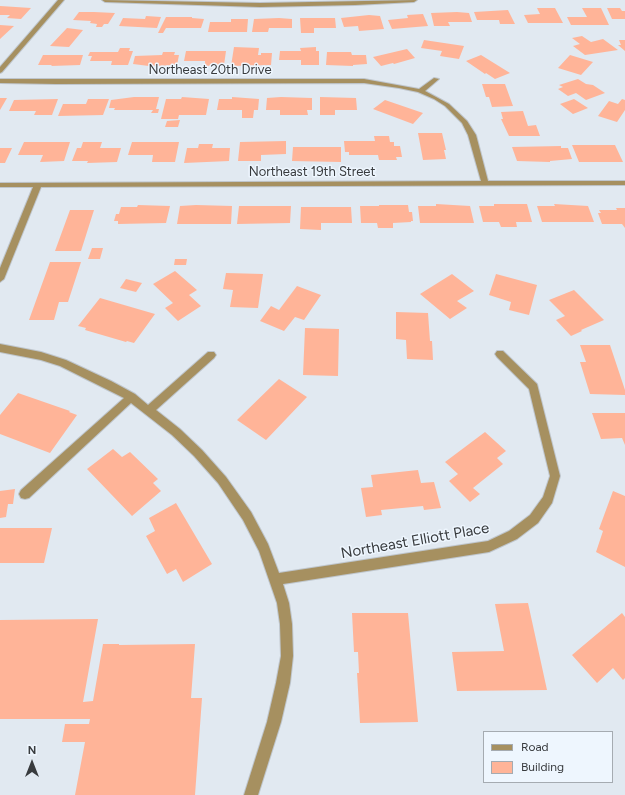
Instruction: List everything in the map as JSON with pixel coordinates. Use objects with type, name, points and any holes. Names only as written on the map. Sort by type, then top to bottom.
[{"type":"street","points":[[0,71],[61,0]]},
{"type":"street","points":[[105,0],[299,2],[414,0]]},
{"type":"street","points":[[420,91],[436,79]]},
{"type":"street","name":"Northeast 20th Drive","points":[[0,81],[364,81],[394,85],[420,91],[447,105],[465,122],[472,135],[485,183]]},
{"type":"street","name":"Northeast 19th Street","points":[[0,185],[625,183]]},
{"type":"street","points":[[0,279],[38,185]]},
{"type":"street","points":[[0,348],[63,363],[108,384],[131,397],[149,410],[198,453],[222,480],[247,516],[264,548],[276,579],[286,624],[287,656],[283,684],[274,722],[251,795]]},
{"type":"street","name":"Northeast Elliott Place","points":[[276,579],[489,546],[514,535],[534,519],[548,499],[555,476],[534,387],[500,354]]},
{"type":"street","points":[[149,410],[211,355]]},
{"type":"street","points":[[25,494],[131,397]]},
{"type":"building","points":[[0,6],[31,8],[21,19],[7,18],[10,15],[0,15]]},
{"type":"building","points":[[537,8],[555,8],[563,23],[528,23],[524,15],[540,14]]},
{"type":"building","points":[[582,8],[601,8],[609,25],[571,25],[567,17],[587,17]]},
{"type":"building","points":[[607,8],[620,8],[622,11],[625,11],[625,19],[612,19]]},
{"type":"building","points":[[508,10],[515,24],[500,24],[499,20],[477,20],[474,12]]},
{"type":"building","points":[[79,12],[115,13],[108,24],[104,24],[102,27],[96,27],[97,24],[90,23],[91,21],[73,20]]},
{"type":"building","points":[[431,13],[469,13],[472,22],[448,22],[450,26],[434,26]]},
{"type":"building","points":[[423,14],[428,26],[392,29],[388,20],[408,18],[407,15]]},
{"type":"building","points":[[369,15],[380,16],[384,29],[359,31],[358,26],[344,27],[341,18]]},
{"type":"building","points":[[146,16],[161,17],[157,28],[119,26],[123,18],[145,19]]},
{"type":"building","points":[[166,17],[192,17],[204,19],[201,28],[166,28],[163,33],[158,33]]},
{"type":"building","points":[[300,18],[335,18],[336,28],[314,28],[314,33],[301,33]]},
{"type":"building","points":[[231,19],[248,19],[247,32],[208,32],[210,22],[231,22]]},
{"type":"building","points":[[254,19],[292,19],[292,28],[269,28],[268,32],[252,32]]},
{"type":"building","points":[[0,25],[14,26],[0,39]]},
{"type":"building","points":[[67,28],[83,30],[69,47],[50,46]]},
{"type":"building","points":[[582,36],[591,42],[603,39],[618,50],[585,55],[573,46],[580,44],[572,38]]},
{"type":"building","points":[[424,40],[464,46],[459,59],[440,56],[442,51],[421,48]]},
{"type":"building","points":[[619,40],[625,40],[625,51],[618,45],[621,45]]},
{"type":"building","points":[[234,47],[259,48],[258,55],[261,55],[261,53],[272,53],[271,65],[231,66]]},
{"type":"building","points":[[316,47],[316,51],[319,51],[319,65],[301,65],[301,60],[279,60],[280,51],[301,51],[300,48]]},
{"type":"building","points":[[120,48],[130,48],[129,51],[133,51],[128,65],[111,65],[112,61],[90,61],[92,56],[88,56],[90,52],[118,52]]},
{"type":"building","points":[[407,49],[415,58],[381,66],[373,57]]},
{"type":"building","points":[[186,51],[226,51],[224,65],[205,66],[205,61],[184,61]]},
{"type":"building","points":[[163,52],[175,52],[174,55],[179,55],[177,65],[149,66],[133,64],[135,56],[162,55]]},
{"type":"building","points":[[327,52],[351,52],[352,55],[366,55],[367,64],[353,66],[326,65]]},
{"type":"building","points":[[43,55],[83,55],[80,65],[38,65]]},
{"type":"building","points":[[481,55],[510,73],[495,79],[466,61]]},
{"type":"building","points":[[570,55],[593,62],[581,75],[558,68]]},
{"type":"building","points":[[578,79],[586,84],[593,85],[605,93],[586,100],[576,93],[568,96],[558,89],[563,87],[559,85]]},
{"type":"building","points":[[482,84],[505,84],[513,106],[492,107],[489,97],[486,97]]},
{"type":"building","points":[[134,97],[159,97],[156,109],[159,109],[158,113],[151,113],[153,110],[114,110],[115,108],[109,108],[111,100]]},
{"type":"building","points":[[182,97],[209,99],[206,115],[179,115],[178,119],[161,119],[166,99],[181,99]]},
{"type":"building","points":[[232,97],[259,99],[258,110],[254,110],[253,118],[242,118],[242,110],[217,110],[219,99],[232,99]]},
{"type":"building","points":[[320,97],[356,98],[357,110],[335,110],[335,115],[320,115]]},
{"type":"building","points":[[0,98],[7,98],[0,110]]},
{"type":"building","points":[[267,98],[312,98],[312,110],[307,110],[308,115],[280,115],[280,110],[266,110]]},
{"type":"building","points":[[58,99],[52,115],[34,115],[36,111],[9,111],[14,100]]},
{"type":"building","points":[[88,99],[109,99],[103,115],[58,116],[63,104],[86,104]]},
{"type":"building","points":[[574,99],[588,108],[573,114],[560,104]]},
{"type":"building","points":[[622,99],[625,100],[625,110],[617,122],[598,116],[609,101],[618,104]]},
{"type":"building","points":[[385,100],[423,113],[413,124],[373,109]]},
{"type":"building","points":[[523,111],[528,126],[536,125],[540,136],[509,136],[501,119],[503,119],[501,112]]},
{"type":"building","points":[[180,120],[178,127],[165,127],[167,121]]},
{"type":"building","points":[[418,133],[442,133],[446,150],[444,150],[446,159],[423,160]]},
{"type":"building","points":[[374,136],[389,136],[390,142],[394,142],[394,146],[400,146],[402,157],[396,157],[397,160],[379,160],[378,155],[349,155],[349,152],[345,152],[344,141],[375,141]]},
{"type":"building","points":[[286,141],[286,154],[261,155],[261,161],[238,161],[240,142]]},
{"type":"building","points":[[24,142],[70,142],[64,161],[40,162],[43,155],[18,155]]},
{"type":"building","points":[[83,142],[102,142],[100,148],[121,148],[117,162],[87,163],[88,161],[72,161],[77,148],[81,148]]},
{"type":"building","points":[[132,142],[179,142],[175,162],[152,162],[153,155],[128,155]]},
{"type":"building","points":[[199,144],[213,144],[212,148],[230,148],[229,161],[184,163],[187,148],[198,148]]},
{"type":"building","points":[[572,145],[615,145],[623,162],[579,162]]},
{"type":"building","points":[[561,146],[561,148],[568,148],[572,159],[550,162],[517,161],[512,147]]},
{"type":"building","points":[[293,147],[341,147],[341,162],[292,161]]},
{"type":"building","points":[[0,148],[12,148],[5,163],[0,163]]},
{"type":"building","points":[[436,204],[470,206],[474,223],[420,223],[418,206],[436,206]]},
{"type":"building","points":[[494,204],[527,204],[532,222],[516,222],[517,227],[501,227],[499,222],[483,222],[479,206],[494,206]]},
{"type":"building","points":[[554,204],[588,206],[594,222],[542,222],[537,206],[555,206]]},
{"type":"building","points":[[138,205],[170,206],[166,223],[118,224],[118,221],[114,221],[116,214],[119,214],[121,207],[137,207]]},
{"type":"building","points":[[408,205],[409,212],[412,212],[413,221],[393,223],[393,228],[378,228],[377,223],[361,223],[360,206]]},
{"type":"building","points":[[180,206],[232,206],[231,224],[177,224]]},
{"type":"building","points":[[239,206],[291,206],[290,223],[237,224]]},
{"type":"building","points":[[301,207],[351,207],[352,223],[321,223],[321,230],[300,229]]},
{"type":"building","points":[[616,208],[625,208],[625,228],[622,224],[602,224],[598,213],[601,213],[599,210],[617,210]]},
{"type":"building","points":[[70,210],[94,210],[81,251],[55,251]]},
{"type":"building","points":[[92,248],[103,248],[100,259],[88,259]]},
{"type":"building","points":[[175,259],[187,259],[186,265],[174,265]]},
{"type":"building","points":[[50,262],[81,262],[68,302],[59,302],[54,320],[29,320]]},
{"type":"building","points":[[175,271],[197,290],[189,295],[201,306],[178,321],[165,308],[173,303],[153,284]]},
{"type":"building","points":[[226,273],[263,274],[258,308],[230,307],[233,290],[223,289]]},
{"type":"building","points":[[452,274],[474,291],[457,301],[467,308],[450,319],[420,294]]},
{"type":"building","points":[[496,274],[537,285],[529,315],[509,310],[511,302],[489,295]]},
{"type":"building","points":[[126,279],[142,283],[136,292],[120,288]]},
{"type":"building","points":[[297,286],[321,295],[304,320],[295,317],[284,331],[260,321],[271,306],[279,310]]},
{"type":"building","points":[[574,290],[604,320],[571,336],[556,320],[565,316],[549,300]]},
{"type":"building","points":[[100,298],[155,314],[134,343],[85,330],[86,328],[78,326]]},
{"type":"building","points":[[396,312],[428,313],[433,360],[407,359],[406,340],[396,339]]},
{"type":"building","points":[[305,328],[339,329],[338,376],[303,375]]},
{"type":"building","points":[[580,345],[610,345],[625,390],[625,395],[590,394],[580,362],[586,362]]},
{"type":"building","points":[[279,379],[307,397],[266,440],[237,420]]},
{"type":"building","points":[[18,393],[70,411],[69,412],[77,415],[50,453],[0,434],[0,415]]},
{"type":"building","points":[[592,413],[625,413],[625,445],[622,438],[601,439]]},
{"type":"building","points":[[485,432],[506,451],[497,458],[503,464],[473,488],[480,494],[470,502],[449,481],[458,474],[445,462]]},
{"type":"building","points":[[113,449],[122,457],[130,452],[158,479],[153,483],[161,491],[132,516],[87,469]]},
{"type":"building","points":[[418,470],[421,483],[434,482],[441,508],[424,510],[423,506],[381,510],[382,515],[366,517],[361,488],[373,487],[371,475]]},
{"type":"building","points":[[15,489],[13,504],[8,504],[6,517],[0,518],[0,491]]},
{"type":"building","points":[[613,491],[625,496],[625,567],[596,552],[603,531],[599,529]]},
{"type":"building","points":[[176,503],[212,564],[183,582],[176,569],[167,574],[146,536],[155,531],[149,518]]},
{"type":"building","points":[[0,528],[52,528],[44,563],[0,563]]},
{"type":"building","points":[[528,603],[547,690],[457,691],[452,652],[504,651],[495,604]]},
{"type":"building","points":[[352,613],[408,613],[418,722],[360,723],[357,673],[359,673],[358,652],[354,652]]},
{"type":"building","points":[[622,613],[625,617],[625,678],[623,680],[613,668],[597,683],[572,655]]},
{"type":"building","points":[[98,619],[83,702],[93,701],[103,644],[195,644],[191,698],[202,698],[195,795],[75,795],[85,742],[62,742],[65,724],[89,724],[90,719],[0,719],[0,620]]}]
